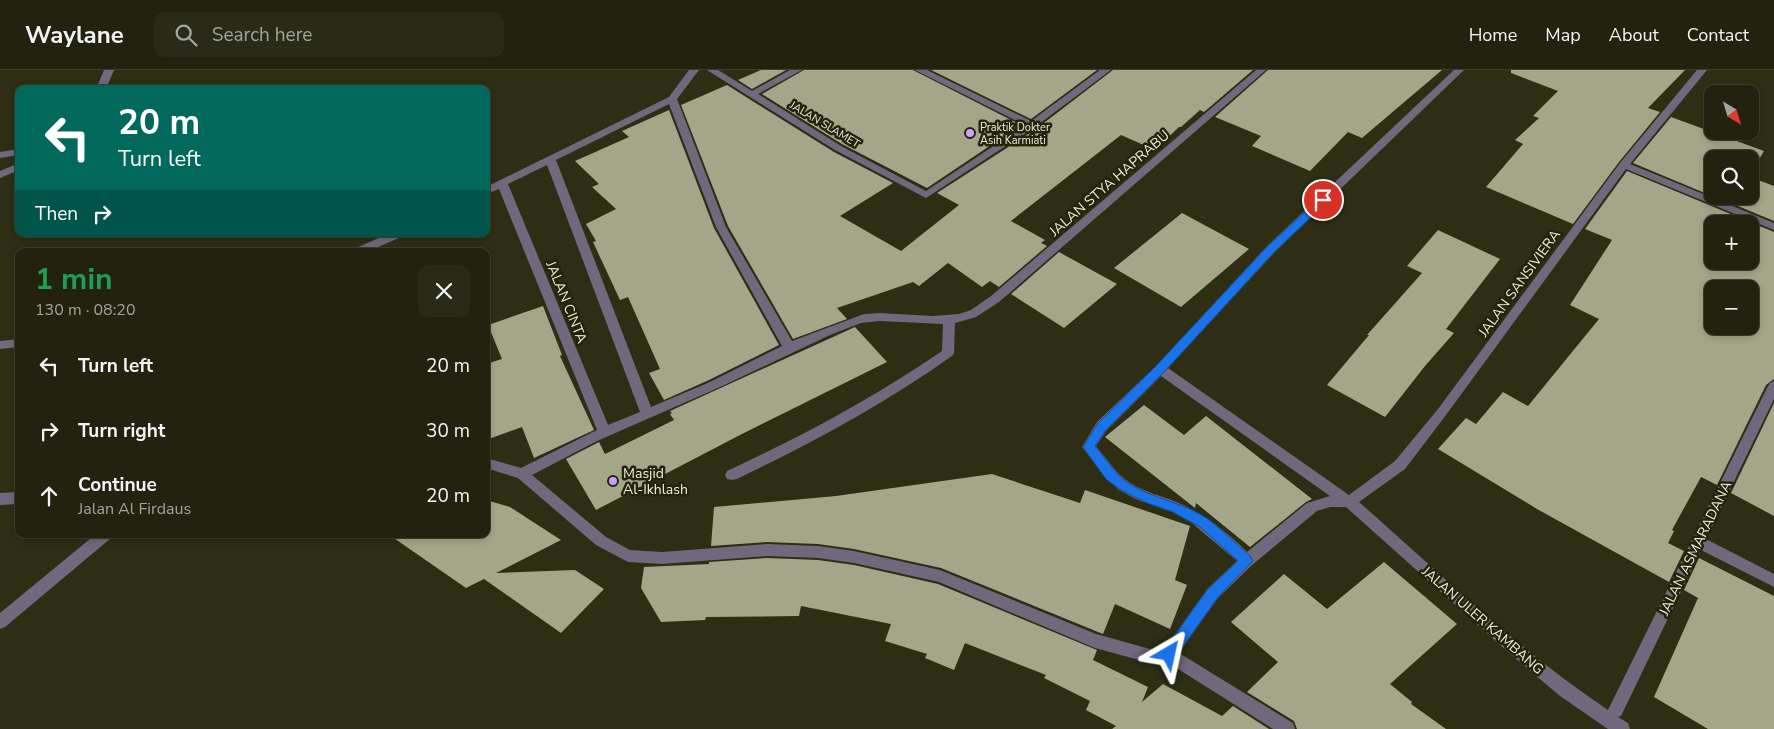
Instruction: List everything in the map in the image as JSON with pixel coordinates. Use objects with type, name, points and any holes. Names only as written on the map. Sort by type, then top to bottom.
[{"type":"street","points":[[103,85],[109,70]]},
{"type":"street","points":[[490,189],[551,161],[672,100],[694,70]]},
{"type":"street","name":"JALAN SLAMET","points":[[712,70],[838,148],[926,195],[1032,125]]},
{"type":"street","points":[[752,94],[797,70]]},
{"type":"street","points":[[920,70],[1032,125],[1106,70]]},
{"type":"street","name":"JALAN STYA HAPRABU","points":[[949,319],[972,314],[995,299],[1261,70]]},
{"type":"street","points":[[1247,561],[1204,524],[1177,508],[1151,500],[1125,487],[1111,476],[1105,465],[1089,447],[1102,426],[1160,369],[1271,249],[1459,70]]},
{"type":"street","name":"JALAN SANSIVIERA","points":[[1349,502],[1400,465],[1448,404],[1624,165],[1702,70]]},
{"type":"street","points":[[672,100],[721,227],[790,346]]},
{"type":"street","points":[[0,155],[15,153]]},
{"type":"street","points":[[551,161],[647,414]]},
{"type":"street","points":[[1624,165],[1774,227]]},
{"type":"street","points":[[0,176],[15,168]]},
{"type":"street","name":"JALAN CINTA","points":[[502,183],[604,432]]},
{"type":"street","points":[[367,248],[390,237]]},
{"type":"street","points":[[522,474],[548,458],[715,384],[790,346],[831,329],[867,318],[949,319],[948,353],[923,372],[779,452],[732,475]]},
{"type":"street","points":[[0,345],[15,343]]},
{"type":"street","name":"JALAN ULER KAMBANG","points":[[1160,369],[1349,502],[1513,648],[1566,692],[1622,729]]},
{"type":"street","name":"JALAN ASMARADANA","points":[[1616,711],[1774,386]]},
{"type":"street","points":[[490,464],[522,474],[601,541],[628,556],[662,558],[767,550],[818,552],[854,557],[940,576],[1095,641],[1150,656],[1169,654],[1287,729]]},
{"type":"street","points":[[0,499],[15,498]]},
{"type":"street","points":[[1169,654],[1213,593],[1247,561],[1321,502],[1349,502]]},
{"type":"street","points":[[0,622],[101,538]]},
{"type":"street","points":[[1698,542],[1774,581]]},
{"type":"building","points":[[761,70],[786,70],[752,89],[738,80]]},
{"type":"building","points":[[804,70],[913,70],[1021,125],[927,188],[842,144],[762,94]]},
{"type":"building","points":[[931,70],[1097,70],[1031,119]]},
{"type":"building","points":[[1113,70],[1253,70],[1204,112],[1200,110],[1179,127],[1155,150],[1121,135],[1011,221],[1045,240],[1041,243],[1047,246],[999,287],[990,281],[982,287],[948,263],[919,286],[913,282],[837,308],[847,319],[793,339],[728,226],[681,105],[727,85],[834,152],[893,183],[840,216],[901,251],[959,205],[937,193],[1036,129]]},
{"type":"building","points":[[1268,70],[1442,70],[1362,138],[1348,132],[1310,171],[1252,146],[1261,136],[1215,117]]},
{"type":"building","points":[[1511,70],[1685,70],[1648,108],[1660,112],[1619,162],[1573,224],[1486,187],[1523,144],[1515,140],[1539,118],[1533,116],[1558,91],[1511,73]]},
{"type":"building","points":[[669,110],[714,228],[779,345],[664,400],[649,373],[660,369],[628,297],[620,300],[593,242],[596,241],[586,224],[616,209],[592,187],[599,184],[575,161],[629,137],[622,131]]},
{"type":"building","points":[[1671,117],[1704,129],[1704,140],[1734,140],[1764,151],[1759,159],[1759,150],[1704,150],[1704,193],[1633,163]]},
{"type":"building","points":[[1627,171],[1704,203],[1704,205],[1709,205],[1733,215],[1704,215],[1704,270],[1759,270],[1759,226],[1774,232],[1774,379],[1766,385],[1717,485],[1701,477],[1672,530],[1674,531],[1668,543],[1684,551],[1669,582],[1537,509],[1438,449],[1466,418],[1476,424],[1503,392],[1528,406],[1599,319],[1570,305],[1612,240],[1585,229]]},
{"type":"building","points":[[1759,180],[1774,186],[1774,221],[1736,205],[1759,205]]},
{"type":"building","points":[[1182,213],[1249,249],[1181,307],[1114,268]]},
{"type":"building","points":[[1438,230],[1500,259],[1446,329],[1454,333],[1385,417],[1327,385],[1369,335],[1367,335],[1422,273],[1407,266]]},
{"type":"building","points":[[1059,252],[1117,284],[1064,328],[1011,294]]},
{"type":"building","points":[[543,306],[562,355],[560,356],[594,430],[534,458],[522,427],[490,439],[490,363],[502,359],[490,330],[490,324]]},
{"type":"building","points":[[855,327],[887,362],[740,435],[596,510],[566,459],[599,442],[605,454],[674,420],[670,411]]},
{"type":"building","points":[[1774,403],[1774,516],[1731,493]]},
{"type":"building","points":[[1144,405],[1184,435],[1206,416],[1312,499],[1250,547],[1196,503],[1195,508],[1105,437]]},
{"type":"building","points":[[992,474],[1080,503],[1085,490],[1190,526],[1175,580],[1187,585],[1170,629],[1115,604],[1103,634],[941,568],[854,549],[818,544],[767,542],[711,546],[714,507],[836,496]]},
{"type":"building","points":[[490,501],[510,507],[561,540],[496,573],[575,570],[604,589],[561,633],[484,579],[466,588],[394,538],[490,538]]},
{"type":"building","points":[[767,558],[818,560],[854,565],[938,584],[1097,650],[1093,660],[1148,687],[1142,702],[1163,684],[1222,716],[1233,706],[1269,729],[1112,729],[1116,726],[1086,710],[1090,701],[1044,678],[1046,675],[965,643],[954,670],[925,658],[927,654],[885,641],[891,624],[801,606],[799,616],[706,617],[705,620],[661,622],[641,588],[644,567],[709,564],[709,562]]},
{"type":"building","points":[[1699,558],[1774,596],[1774,729],[1708,729],[1654,697],[1698,598],[1684,590]]},
{"type":"building","points":[[1384,562],[1457,624],[1390,684],[1412,702],[1411,704],[1446,729],[1297,729],[1294,721],[1247,692],[1278,662],[1231,622],[1284,574],[1327,609]]},
{"type":"place","name":"Praktik Dokter Asih Karmiati","points":[[970,133]]},
{"type":"place","name":"Masjid Al-Ikhlash","points":[[613,481]]},
{"type":"route","points":[[1169,654],[1213,593],[1247,561],[1230,544],[1204,524],[1177,508],[1151,500],[1125,487],[1111,476],[1105,465],[1089,447],[1102,426],[1160,369],[1271,249],[1323,200]]}]
